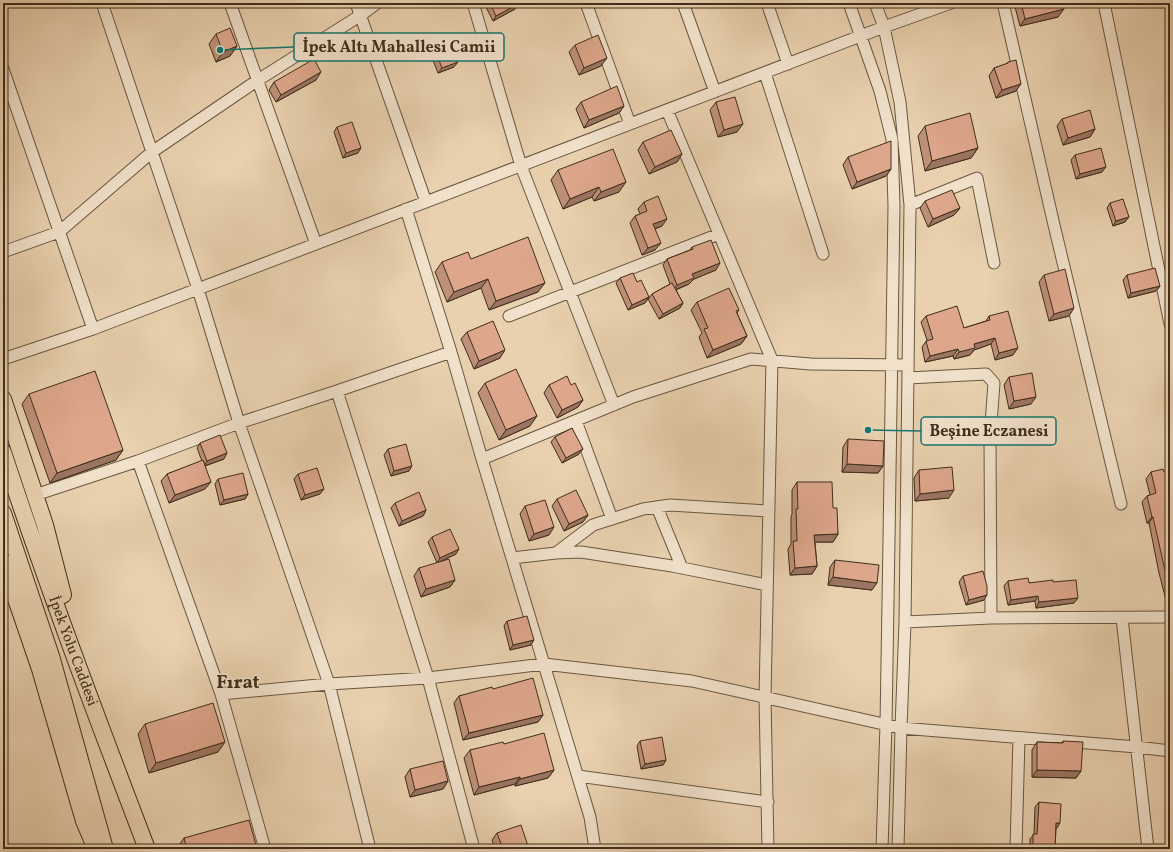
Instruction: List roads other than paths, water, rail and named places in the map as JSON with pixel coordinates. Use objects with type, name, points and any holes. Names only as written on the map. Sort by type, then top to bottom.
[{"type":"highway","points":[[3,399],[45,525],[87,690]]},
{"type":"highway","name":"İpek Yolu Caddesi","points":[[3,452],[20,504],[87,690],[147,849]]},
{"type":"highway","name":"İpek Yolu Caddesi","points":[[3,513],[51,656],[105,849]]},
{"type":"highway","points":[[3,561],[40,669],[84,821],[96,849]]},
{"type":"street","points":[[102,3],[198,289],[239,423],[329,684],[370,849]]},
{"type":"street","points":[[230,3],[316,244]]},
{"type":"street","points":[[356,3],[426,202]]},
{"type":"street","points":[[3,252],[59,232],[152,152],[258,80],[361,15],[377,3]]},
{"type":"street","points":[[473,3],[521,166],[614,405]]},
{"type":"street","points":[[586,3],[630,124]]},
{"type":"street","points":[[683,3],[715,92]]},
{"type":"street","points":[[767,3],[788,64]]},
{"type":"street","points":[[849,3],[880,91],[892,139],[894,206],[892,365],[886,724],[882,849]]},
{"type":"street","points":[[875,3],[884,27],[900,102],[910,205],[905,622],[898,849]]},
{"type":"street","points":[[3,359],[93,329],[884,27],[951,3]]},
{"type":"street","points":[[1003,3],[1054,225],[1121,504]]},
{"type":"street","points":[[1104,3],[1170,324]]},
{"type":"street","points":[[3,69],[93,329]]},
{"type":"street","points":[[765,73],[823,254]]},
{"type":"street","points":[[667,110],[772,360],[765,697],[768,849]]},
{"type":"street","points":[[910,205],[977,178],[994,263]]},
{"type":"street","points":[[406,209],[451,352],[578,776],[590,817],[595,849]]},
{"type":"street","points":[[509,316],[719,234]]},
{"type":"street","points":[[35,495],[138,462],[239,423],[451,352]]},
{"type":"street","points":[[482,459],[633,397],[751,358],[812,364],[908,365]]},
{"type":"street","points":[[908,378],[986,374],[994,383],[990,438],[991,618]]},
{"type":"street","points":[[337,391],[428,678],[474,849]]},
{"type":"street","points":[[576,421],[612,519]]},
{"type":"street","points":[[138,462],[220,694],[266,849]]},
{"type":"street","points":[[556,553],[593,525],[643,509],[670,505],[769,511]]},
{"type":"street","points":[[657,507],[682,568]]},
{"type":"street","points":[[512,558],[580,552],[682,568],[767,585]]},
{"type":"street","points":[[905,622],[991,618],[1170,617]]},
{"type":"street","points":[[1122,618],[1148,849]]},
{"type":"street","points":[[220,694],[329,684],[428,678],[544,664],[692,681],[901,728],[1170,751]]},
{"type":"street","points":[[1016,849],[1019,738]]},
{"type":"street","points":[[578,776],[768,802]]},
{"type":"place","name":"İpek Altı Mahallesi Camii","points":[[220,50]]},
{"type":"place","name":"Beşine Eczanesi","points":[[868,430]]},
{"type":"district","name":"Fırat","points":[[238,683]]}]
